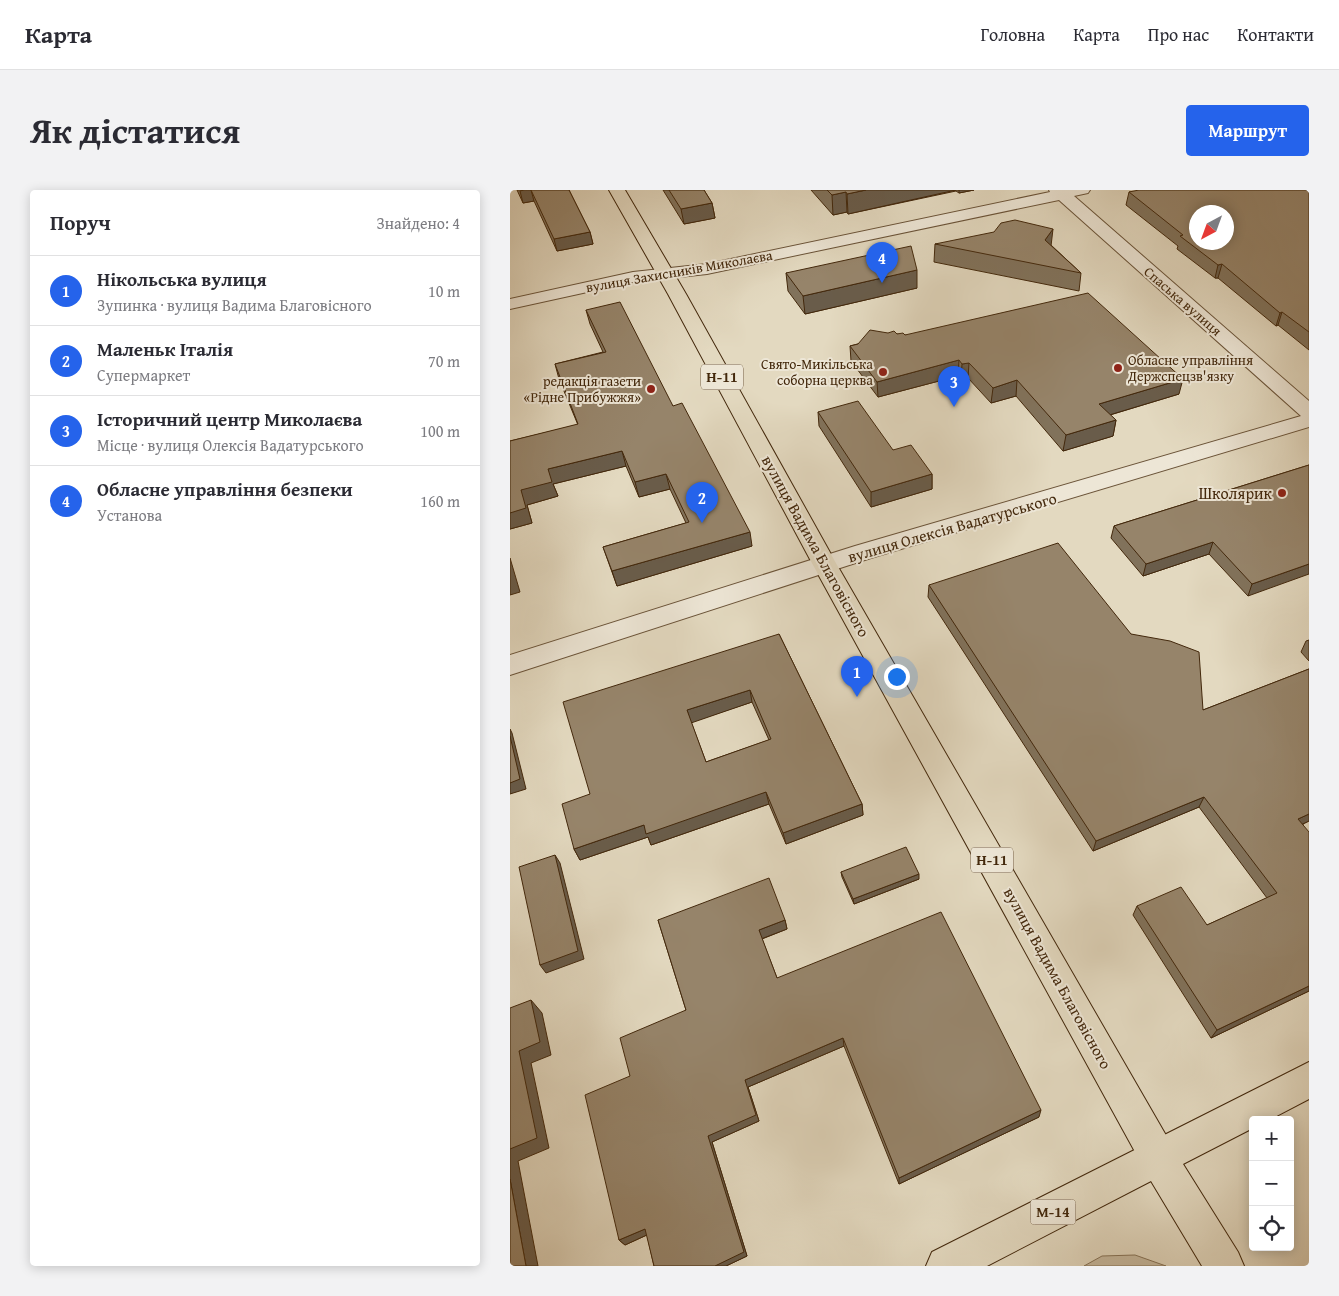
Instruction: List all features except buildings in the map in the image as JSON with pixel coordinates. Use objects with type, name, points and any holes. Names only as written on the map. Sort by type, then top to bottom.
[{"type":"main road","name":"вулиця Вадима Благовісного","points":[[617,190],[825,565],[1158,1157],[1224,1266]]},
{"type":"main road","name":"М-14","points":[[946,1266],[1309,1080]]},
{"type":"street","name":"вулиця Захисників Миколаєва","points":[[510,304],[664,272],[707,269],[1060,192],[1082,190]]},
{"type":"street","name":"Спаська вулиця","points":[[1060,192],[1309,412]]},
{"type":"street","name":"вулиця Олексія Вадатурського","points":[[510,665],[825,565],[1309,420]]},
{"type":"shaded area","points":[[1135,1255],[1166,1266],[1084,1266],[1102,1256]]},
{"type":"place","name":"Обласне управління безпеки","points":[[882,283]]},
{"type":"place","name":"Обласне управління Держспецзв'язку","points":[[1118,368]]},
{"type":"place","name":"Свято-Микільська соборна церква","points":[[883,372]]},
{"type":"place","name":"редакція газети «Рідне Прибужжя»","points":[[651,389]]},
{"type":"place","name":"Історичний центр Миколаєва","points":[[954,407]]},
{"type":"place","name":"Школярик","points":[[1282,493]]},
{"type":"place","name":"Маленьк Італія","points":[[702,523]]},
{"type":"place","name":"Нікольська вулиця","points":[[857,697]]}]
